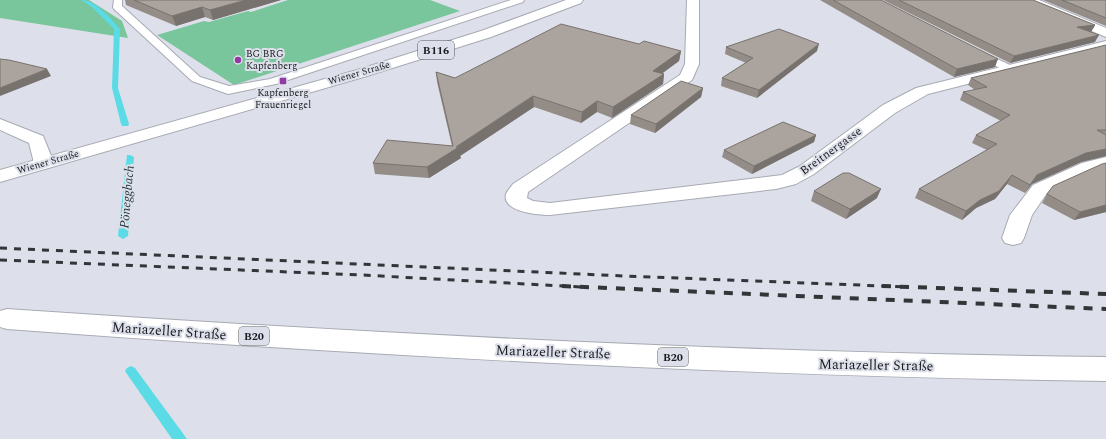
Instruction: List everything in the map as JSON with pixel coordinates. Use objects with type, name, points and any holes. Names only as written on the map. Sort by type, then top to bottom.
[{"type":"main road","name":"Wiener Straße","points":[[0,176],[362,73],[486,34],[577,0]]},
{"type":"main road","name":"Breitnergasse","points":[[694,0],[692,6],[692,64],[687,77],[520,188],[517,192],[516,198],[521,204],[534,208],[550,209],[776,183],[789,180],[807,170],[889,110],[922,91],[1008,68],[1106,45]]},
{"type":"main road","points":[[1029,0],[1106,33]]},
{"type":"main road","points":[[0,124],[37,140],[44,163]]},
{"type":"main road","points":[[1013,238],[1021,215],[1040,189],[1089,167],[1106,163]]},
{"type":"main road","name":"Mariazeller Straße","points":[[4,319],[299,339],[500,350],[845,364],[1106,369]]},
{"type":"lane","points":[[118,0],[117,7],[196,79],[228,90],[272,82],[520,0]]},
{"type":"lane","points":[[966,46],[1008,68]]},
{"type":"green space","points":[[0,0],[89,0],[122,21],[128,38],[0,18]]},
{"type":"green space","name":"BG BRG Kapfenberg","points":[[288,0],[430,0],[460,11],[234,85],[157,35],[204,21],[209,22],[248,11],[251,12]]},
{"type":"building","points":[[134,0],[246,0],[210,10],[202,7],[172,16]]},
{"type":"building","points":[[833,0],[881,0],[998,59],[957,69]]},
{"type":"building","points":[[899,0],[1033,0],[1095,25],[1077,27],[1099,35],[1014,56]]},
{"type":"building","points":[[1062,0],[1106,0],[1106,18]]},
{"type":"building","points":[[561,24],[639,44],[644,41],[681,51],[653,71],[664,74],[613,107],[597,101],[582,112],[533,96],[427,167],[373,163],[387,140],[453,146],[436,72],[455,78]]},
{"type":"building","points":[[779,29],[819,44],[759,90],[722,78],[753,58],[726,47]]},
{"type":"building","points":[[1106,45],[1106,130],[1097,130],[1106,135],[1106,149],[1086,153],[1037,175],[1030,185],[1012,175],[999,191],[980,200],[966,211],[919,189],[997,144],[976,135],[1010,115],[963,92],[987,87],[971,78]]},
{"type":"building","points":[[0,59],[9,60],[47,69],[0,88]]},
{"type":"building","points":[[681,81],[703,88],[656,124],[631,115]]},
{"type":"building","points":[[783,122],[816,135],[754,166],[724,150]]},
{"type":"building","points":[[1106,163],[1106,205],[1080,212],[1047,194],[1053,186]]},
{"type":"building","points":[[843,173],[849,173],[881,189],[850,209],[814,191]]},
{"type":"waterway","name":"Pöneggbach","points":[[83,0],[94,6],[117,29],[115,88],[125,124]]},
{"type":"waterway","name":"Pöneggbach","points":[[123,236],[130,157]]},
{"type":"waterway","name":"Pöneggbach","points":[[131,371],[180,439]]},
{"type":"railway","points":[[0,248],[897,287]]},
{"type":"railway","points":[[0,260],[362,275],[565,286]]},
{"type":"railway","points":[[565,286],[1106,309]]},
{"type":"railway","points":[[565,286],[581,287]]},
{"type":"railway","points":[[882,286],[897,287]]},
{"type":"railway","points":[[897,287],[1106,294]]},
{"type":"railway","points":[[897,287],[909,287]]},
{"type":"place","name":"BG BRG Kapfenberg","points":[[238,60]]},
{"type":"place","name":"Kapfenberg Frauenriegel","points":[[283,81]]}]
